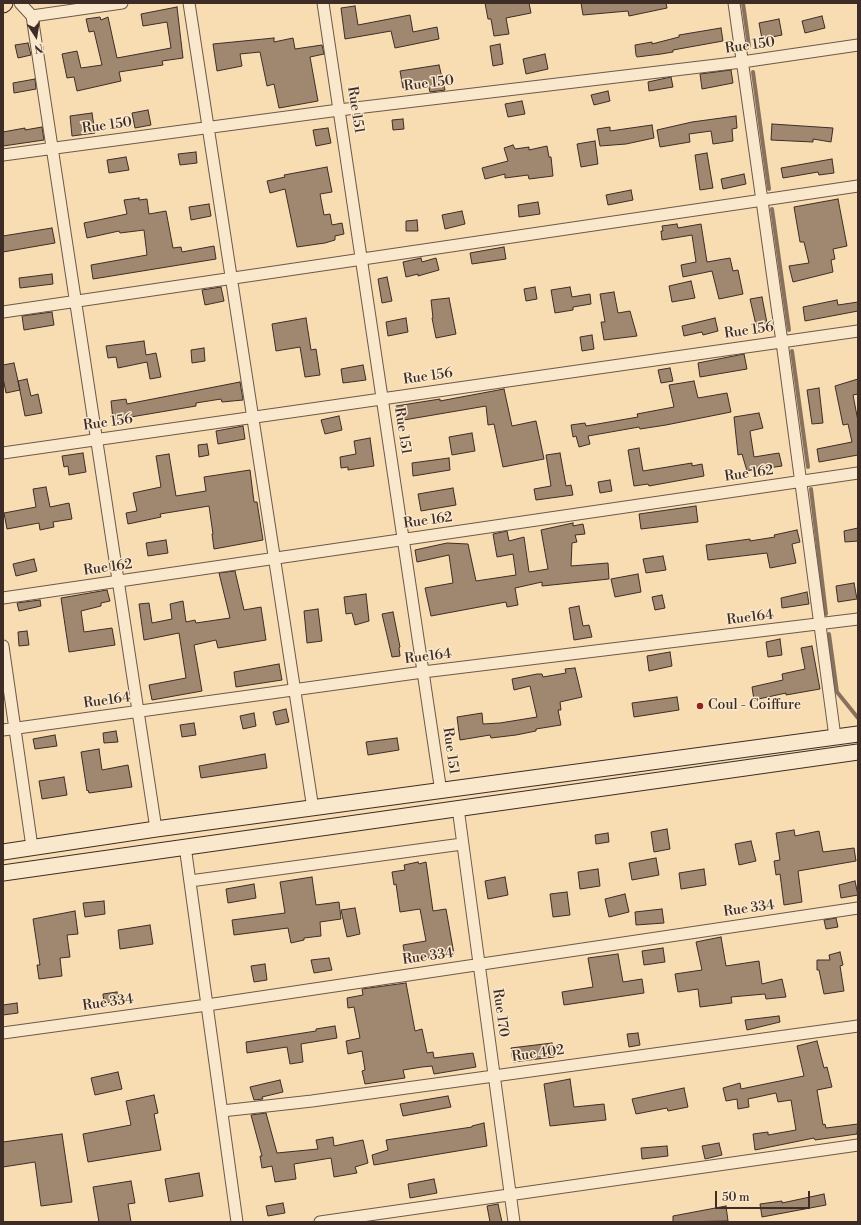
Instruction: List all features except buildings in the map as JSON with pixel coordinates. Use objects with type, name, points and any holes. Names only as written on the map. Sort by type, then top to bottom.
[{"type":"main road","points":[[3,852],[156,829],[441,792],[858,734]]},
{"type":"main road","points":[[3,873],[185,846],[858,752]]},
{"type":"street","points":[[20,3],[32,16],[156,829]]},
{"type":"street","points":[[32,16],[122,3]]},
{"type":"street","points":[[189,3],[313,808]]},
{"type":"street","name":"Rue 151","points":[[324,3],[441,792]]},
{"type":"street","points":[[734,3],[782,342],[835,737]]},
{"type":"street","name":"Rue 150","points":[[3,155],[340,110],[742,62],[858,45]]},
{"type":"street","points":[[3,312],[858,186]]},
{"type":"street","name":"Rue 156","points":[[3,453],[858,331]]},
{"type":"street","name":"Rue 162","points":[[3,598],[858,473]]},
{"type":"street","name":"Rue164","points":[[3,730],[423,672],[819,625],[858,619]]},
{"type":"street","points":[[3,646],[32,847]]},
{"type":"street","name":"Rue 170","points":[[458,808],[514,1222]]},
{"type":"street","points":[[190,881],[462,844]]},
{"type":"street","points":[[185,846],[237,1222]]},
{"type":"street","name":"Rue 334","points":[[3,1033],[207,1005],[858,908]]},
{"type":"street","name":"Rue 402","points":[[222,1110],[312,1100],[858,1026]]},
{"type":"street","points":[[320,1222],[858,1145]]},
{"type":"waterway","points":[[743,3],[749,46]]},
{"type":"waterway","points":[[753,72],[769,189]]},
{"type":"waterway","points":[[772,209],[789,330]]},
{"type":"waterway","points":[[792,351],[808,467]]},
{"type":"waterway","points":[[811,489],[826,614]]},
{"type":"waterway","points":[[829,634],[837,692],[858,718]]},
{"type":"place","name":"Coul - Coiffure","points":[[700,706]]}]
